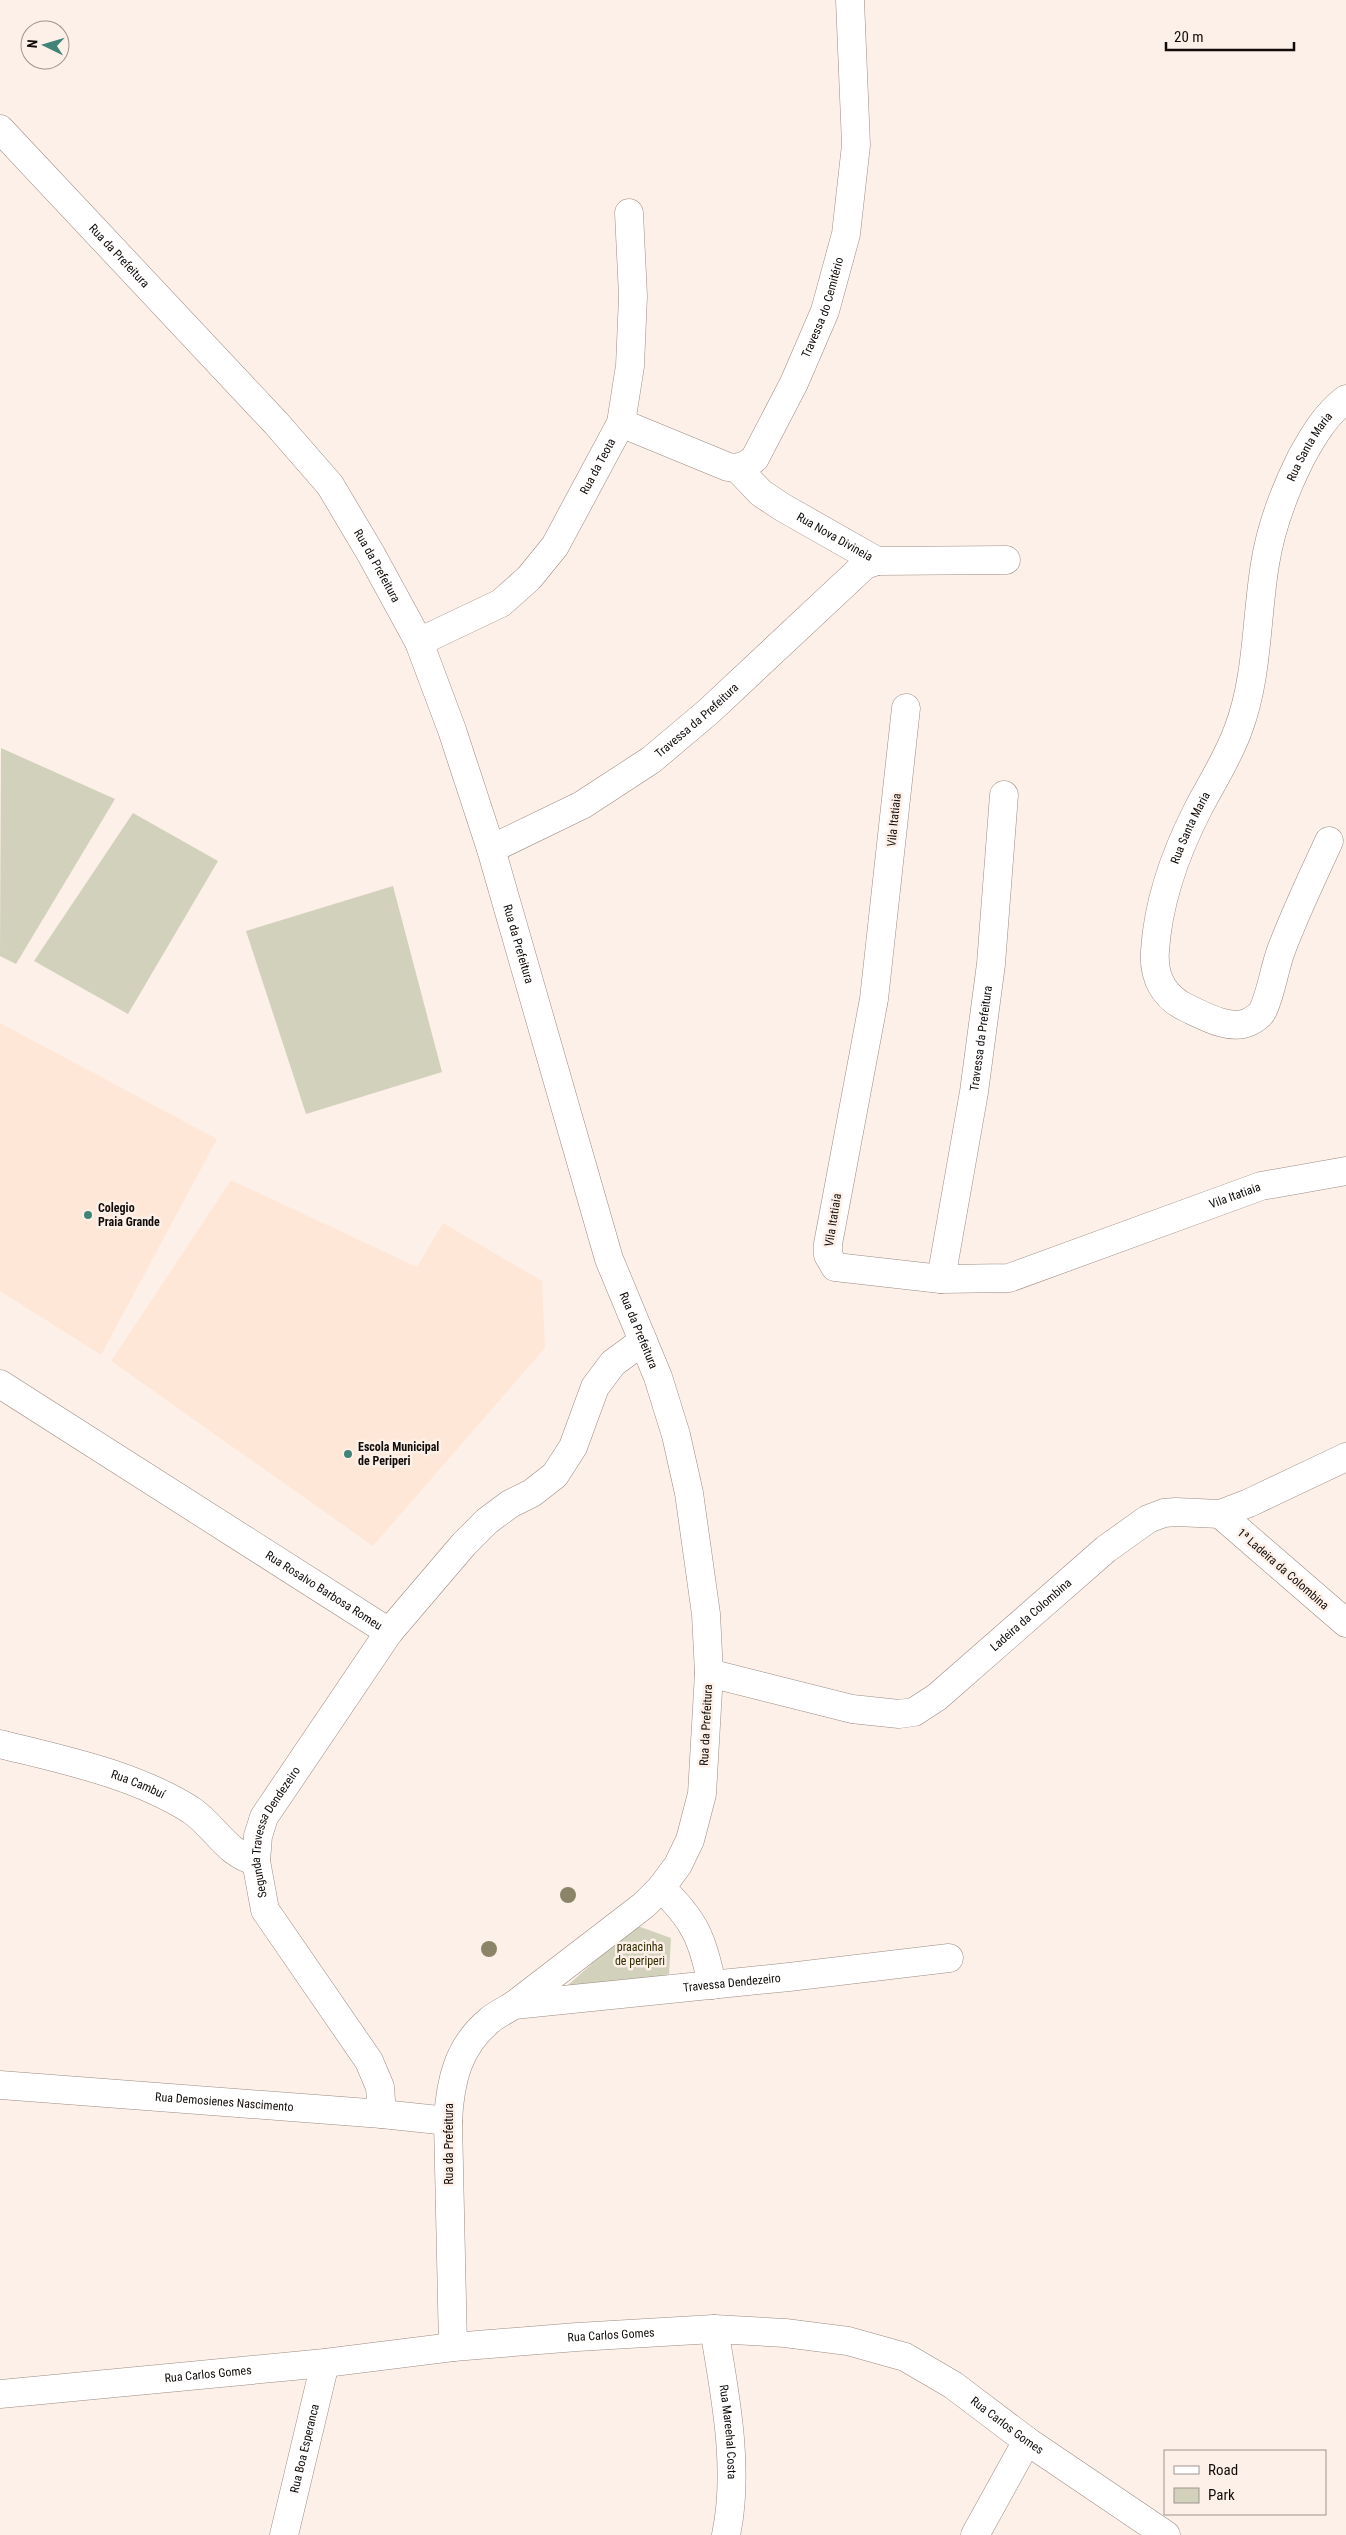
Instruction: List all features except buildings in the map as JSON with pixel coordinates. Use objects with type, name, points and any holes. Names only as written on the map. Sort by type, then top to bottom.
[{"type":"street","name":"Travessa do Cemitério","points":[[738,469],[746,466],[755,458],[794,383],[825,311],[846,234],[856,145],[850,0]]},
{"type":"street","name":"Rua da Prefeitura","points":[[0,129],[269,416],[330,485],[372,554],[419,642],[452,730],[491,849],[609,1259],[658,1377],[676,1436],[690,1493],[706,1614],[709,1673],[702,1794],[690,1840],[678,1865],[661,1888],[644,1905],[514,2005],[492,2018],[465,2048],[456,2068],[450,2092],[448,2121],[454,2346]]},
{"type":"street","name":"Rua da Teota","points":[[419,642],[501,603],[528,578],[555,546],[621,424],[631,357],[633,296],[629,213]]},
{"type":"street","name":"Rua Santa Maria","points":[[1329,841],[1283,945],[1262,1012],[1247,1023],[1231,1024],[1210,1018],[1181,1005],[1165,992],[1156,976],[1154,953],[1158,926],[1178,852],[1198,808],[1221,769],[1239,728],[1252,675],[1265,564],[1273,522],[1292,475],[1312,438],[1335,408],[1346,399]]},
{"type":"street","points":[[621,424],[738,469]]},
{"type":"street","name":"Rua Nova Divineia","points":[[738,469],[761,493],[782,507],[878,561],[1006,560]]},
{"type":"street","name":"Travessa da Prefeitura","points":[[491,849],[582,805],[651,760],[708,712],[865,565],[878,561]]},
{"type":"street","name":"Vila Itatiaia","points":[[906,708],[874,999],[828,1254],[835,1267],[942,1279],[1009,1278],[1261,1186],[1346,1171]]},
{"type":"street","name":"Travessa da Prefeitura","points":[[942,1279],[974,1092],[991,964],[1004,795]]},
{"type":"street","name":"Rua Rosalvo Barbosa Romeu","points":[[0,1384],[389,1632],[464,1544],[487,1521],[510,1504],[532,1493],[555,1475],[573,1447],[595,1387],[614,1363],[643,1341]]},
{"type":"street","name":"Ladeira da Colombina","points":[[709,1673],[852,1710],[877,1714],[914,1712],[936,1698],[1106,1549],[1148,1519],[1164,1513],[1176,1512],[1220,1514],[1250,1503],[1346,1457]]},
{"type":"street","name":"1ª Ladeira da Colombina","points":[[1220,1514],[1346,1623]]},
{"type":"street","name":"Segunda Travessa Dendezeiro","points":[[382,2114],[380,2087],[368,2061],[265,1910],[256,1861],[258,1836],[264,1817],[389,1632]]},
{"type":"street","name":"Rua Cambuí","points":[[0,1744],[108,1773],[161,1794],[192,1811],[217,1833],[235,1853],[245,1859],[256,1861]]},
{"type":"street","points":[[661,1888],[681,1907],[697,1930],[707,1960],[712,1985]]},
{"type":"street","name":"Travessa Dendezeiro","points":[[514,2005],[949,1958]]},
{"type":"street","name":"Rua Demosienes Nascimento","points":[[0,2085],[382,2114],[448,2121]]},
{"type":"street","name":"Rua Carlos Gomes","points":[[0,2394],[325,2363],[454,2346],[714,2329],[785,2333],[848,2341],[905,2357],[953,2385],[1027,2441],[1166,2535]]},
{"type":"street","name":"Rua Mareehal Costa","points":[[714,2329],[728,2413],[731,2466],[726,2535]]},
{"type":"street","name":"Rua Boa Esperanca","points":[[284,2535],[325,2363]]},
{"type":"street","points":[[975,2535],[1027,2441]]},
{"type":"shaded area","name":"Colegio Praia Grande","points":[[0,1023],[217,1139],[101,1355],[0,1291]]},
{"type":"shaded area","name":"Escola Municipal de Periperi","points":[[231,1180],[417,1267],[443,1223],[542,1281],[545,1348],[373,1546],[111,1361]]},
{"type":"green space","points":[[1,748],[115,799],[16,964],[0,956]]},
{"type":"green space","points":[[133,813],[218,861],[128,1014],[34,961]]},
{"type":"green space","points":[[393,886],[442,1072],[306,1114],[246,931]]},
{"type":"green space","name":"praacinha de periperi","points":[[635,1925],[671,1938],[669,1974],[547,2004]]},
{"type":"place","name":"Colegio Praia Grande","points":[[88,1215]]},
{"type":"place","name":"Escola Municipal de Periperi","points":[[348,1454]]}]
